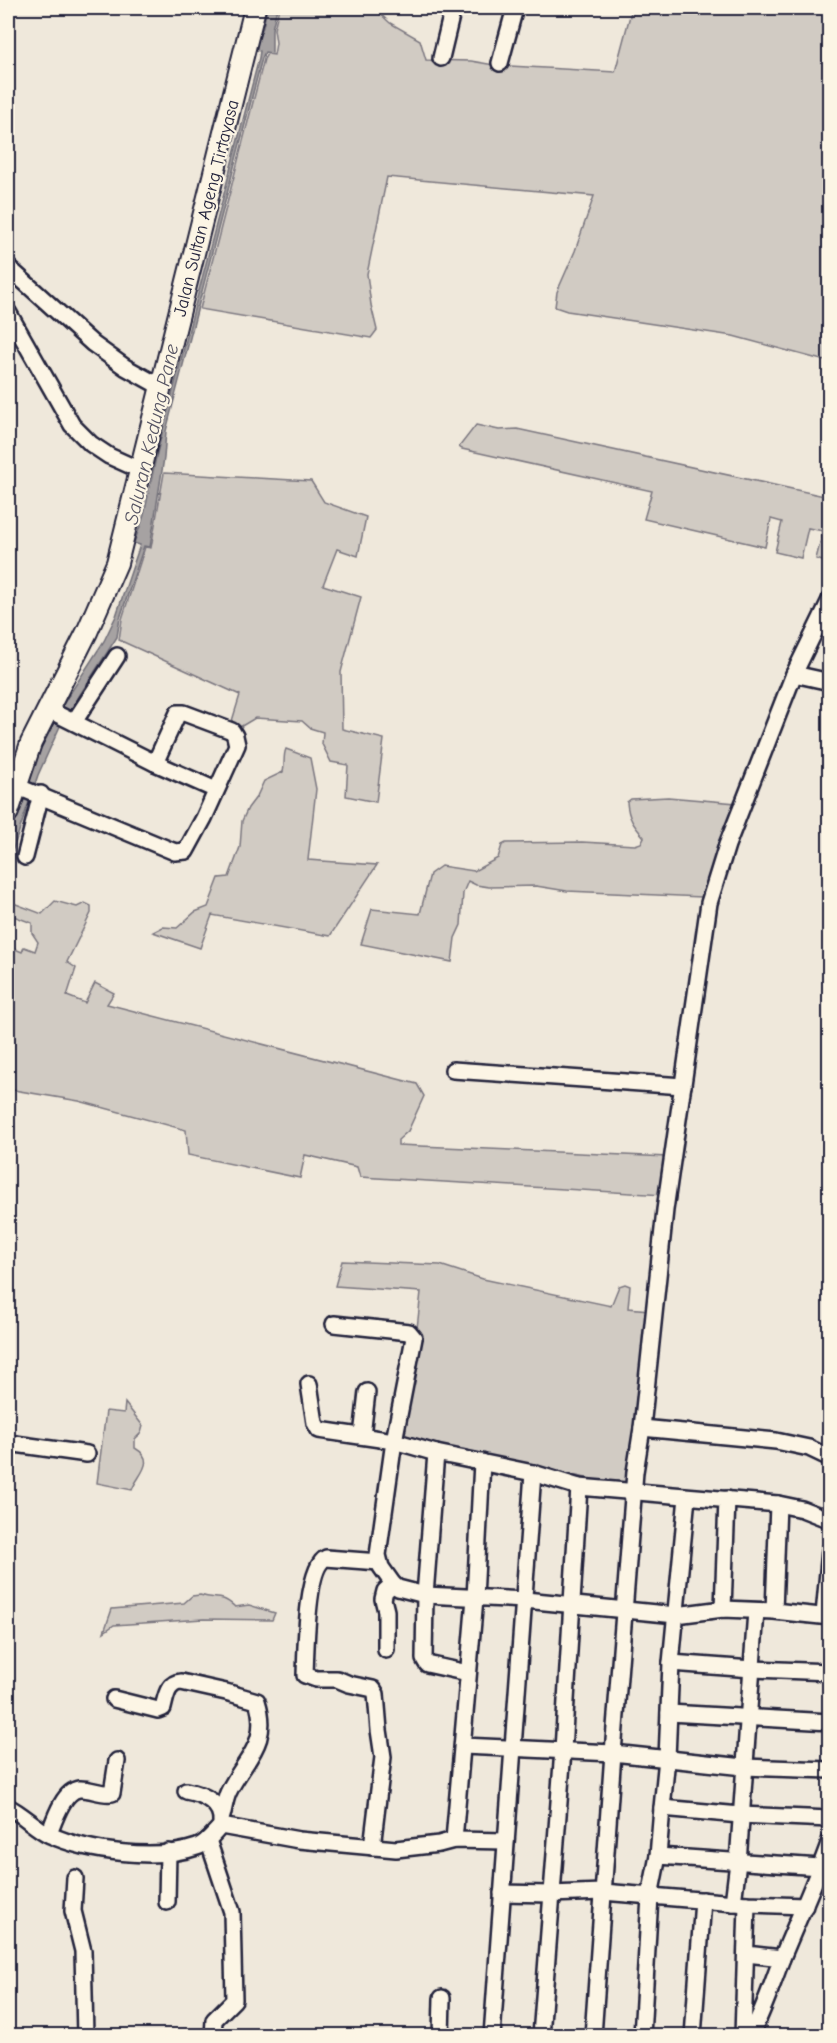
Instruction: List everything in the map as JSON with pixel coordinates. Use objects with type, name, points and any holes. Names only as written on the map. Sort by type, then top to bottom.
[{"type":"main road","name":"Jalan Sultan Ageng Tirtayasa","points":[[8,812],[23,783],[51,710],[117,562],[255,8]]},
{"type":"street","points":[[441,58],[453,8]]},
{"type":"street","points":[[500,63],[515,8]]},
{"type":"street","points":[[8,267],[93,344],[124,367],[161,387]]},
{"type":"street","points":[[8,312],[72,425],[91,444],[109,456],[140,470]]},
{"type":"street","points":[[593,2036],[634,1492],[665,1209],[709,903],[727,845],[794,674],[824,621],[830,600]]},
{"type":"street","points":[[71,720],[117,656]]},
{"type":"street","points":[[794,674],[830,682]]},
{"type":"street","points":[[51,710],[155,763],[216,790]]},
{"type":"street","points":[[25,857],[23,783],[175,852],[189,847],[237,745],[235,736],[232,731],[184,713],[177,713],[155,763]]},
{"type":"street","points":[[453,1070],[682,1086]]},
{"type":"street","points":[[334,1324],[409,1332],[414,1338],[394,1441],[378,1555],[379,1562],[398,1588],[425,1594],[525,1600],[676,1615],[723,1609],[827,1616],[830,1550]]},
{"type":"street","points":[[309,1384],[315,1423],[319,1430],[394,1441],[436,1453],[532,1473],[579,1487],[778,1504],[802,1509],[830,1520]]},
{"type":"street","points":[[362,1436],[367,1392]]},
{"type":"street","points":[[642,1428],[776,1441],[809,1448],[830,1458]]},
{"type":"street","points":[[8,1443],[87,1454]]},
{"type":"street","points":[[436,1453],[425,1594],[424,1662],[468,1673]]},
{"type":"street","points":[[454,1840],[475,1598],[482,1462]]},
{"type":"street","points":[[492,2036],[525,1600],[532,1473]]},
{"type":"street","points":[[541,2036],[579,1487]]},
{"type":"street","points":[[642,2036],[650,1896],[658,1856],[667,1758],[671,1663],[687,1497]]},
{"type":"street","points":[[723,1609],[727,1499]]},
{"type":"street","points":[[774,1611],[778,1504]]},
{"type":"street","points":[[372,1847],[383,1756],[376,1694],[373,1689],[338,1679],[316,1679],[305,1675],[309,1604],[313,1578],[321,1560],[326,1558],[379,1562]]},
{"type":"street","points":[[386,1650],[386,1611],[383,1599],[385,1592],[393,1584]]},
{"type":"street","points":[[743,2036],[746,1954],[738,1862],[756,1611]]},
{"type":"street","points":[[671,1663],[830,1672]]},
{"type":"street","points":[[8,1807],[49,1834],[80,1845],[114,1852],[168,1852],[198,1847],[207,1840],[222,1821],[228,1795],[256,1747],[260,1719],[257,1701],[181,1682],[170,1686],[162,1708],[158,1710],[114,1699]]},
{"type":"street","points":[[669,1713],[830,1722]]},
{"type":"street","points":[[463,1746],[613,1753],[744,1767],[830,1770]]},
{"type":"street","points":[[49,1834],[62,1804],[72,1791],[80,1789],[112,1793],[117,1761]]},
{"type":"street","points":[[186,1791],[201,1794],[210,1799],[222,1821],[299,1840],[396,1849],[454,1840],[506,1841]]},
{"type":"street","points":[[662,1808],[740,1815],[830,1819]]},
{"type":"street","points":[[207,1840],[232,1912],[234,2000],[214,2020],[213,2036]]},
{"type":"street","points":[[750,2036],[762,2013],[830,1841]]},
{"type":"street","points":[[167,1902],[168,1852]]},
{"type":"street","points":[[658,1856],[820,1867]]},
{"type":"street","points":[[75,1878],[73,1911],[83,1951],[85,2036]]},
{"type":"street","points":[[502,1893],[603,1892],[805,1906]]},
{"type":"street","points":[[693,2036],[703,1900]]},
{"type":"street","points":[[746,1954],[782,1958]]},
{"type":"street","points":[[441,2036],[442,1998]]},
{"type":"shaded area","points":[[267,8],[277,8],[272,29],[272,53],[265,52],[262,58],[166,431],[150,547],[144,546],[120,618],[117,637],[61,724],[38,775],[8,864],[8,830],[29,771],[53,720],[104,641],[116,616],[140,545],[134,543],[144,515],[156,457],[259,58],[260,51],[254,50]]},
{"type":"shaded area","points":[[279,8],[374,8],[390,23],[420,40],[426,60],[471,61],[494,65],[615,72],[632,8],[829,8],[829,362],[733,336],[567,311],[555,307],[557,292],[575,251],[594,196],[387,177],[367,274],[377,330],[371,338],[200,309],[264,59],[267,54],[274,55],[276,43],[274,29]]},
{"type":"shaded area","points":[[476,425],[499,430],[517,429],[829,497],[829,563],[816,559],[823,531],[808,528],[801,558],[775,552],[782,522],[771,519],[765,547],[644,519],[652,491],[459,447]]},
{"type":"shaded area","points":[[164,473],[311,481],[324,502],[366,517],[358,556],[337,549],[323,585],[361,597],[341,672],[342,729],[384,739],[376,802],[346,796],[348,765],[331,762],[322,744],[323,732],[310,728],[302,721],[255,718],[240,727],[232,721],[240,695],[119,640],[122,619],[145,547],[151,548]]},
{"type":"shaded area","points":[[286,749],[310,758],[316,789],[308,860],[377,865],[330,936],[212,915],[200,948],[153,932],[163,927],[177,928],[195,912],[208,907],[219,878],[229,877],[240,847],[242,821],[248,808],[264,781],[283,772]]},
{"type":"shaded area","points":[[668,797],[736,803],[702,897],[567,891],[536,886],[489,887],[468,881],[463,893],[461,925],[455,938],[452,962],[361,944],[372,909],[420,914],[430,874],[441,866],[474,871],[498,858],[502,845],[506,843],[582,842],[635,845],[641,843],[644,837],[632,821],[627,802],[631,799]]},
{"type":"shaded area","points":[[8,901],[42,914],[55,901],[77,907],[85,903],[91,906],[91,913],[67,962],[76,968],[67,996],[85,1003],[95,983],[114,993],[107,1004],[417,1084],[424,1096],[408,1131],[398,1140],[398,1145],[668,1157],[664,1195],[360,1177],[357,1167],[305,1155],[300,1178],[188,1155],[186,1130],[79,1101],[8,1089],[8,946],[22,952],[24,947],[35,951],[38,942],[32,933],[32,923],[8,914]]},
{"type":"shaded area","points":[[342,1261],[440,1265],[483,1279],[611,1306],[619,1286],[625,1284],[630,1286],[628,1308],[649,1310],[627,1487],[405,1438],[421,1292],[335,1286]]},
{"type":"shaded area","points":[[125,1403],[143,1426],[141,1433],[135,1439],[135,1448],[142,1453],[145,1463],[132,1490],[97,1483],[106,1411],[124,1413]]},
{"type":"shaded area","points":[[192,1596],[222,1599],[235,1607],[249,1605],[275,1613],[272,1620],[203,1619],[114,1625],[104,1632],[112,1609],[184,1603]]},
{"type":"water label","name":"Saluran Kedung Pane","points":[[151,434]]}]
